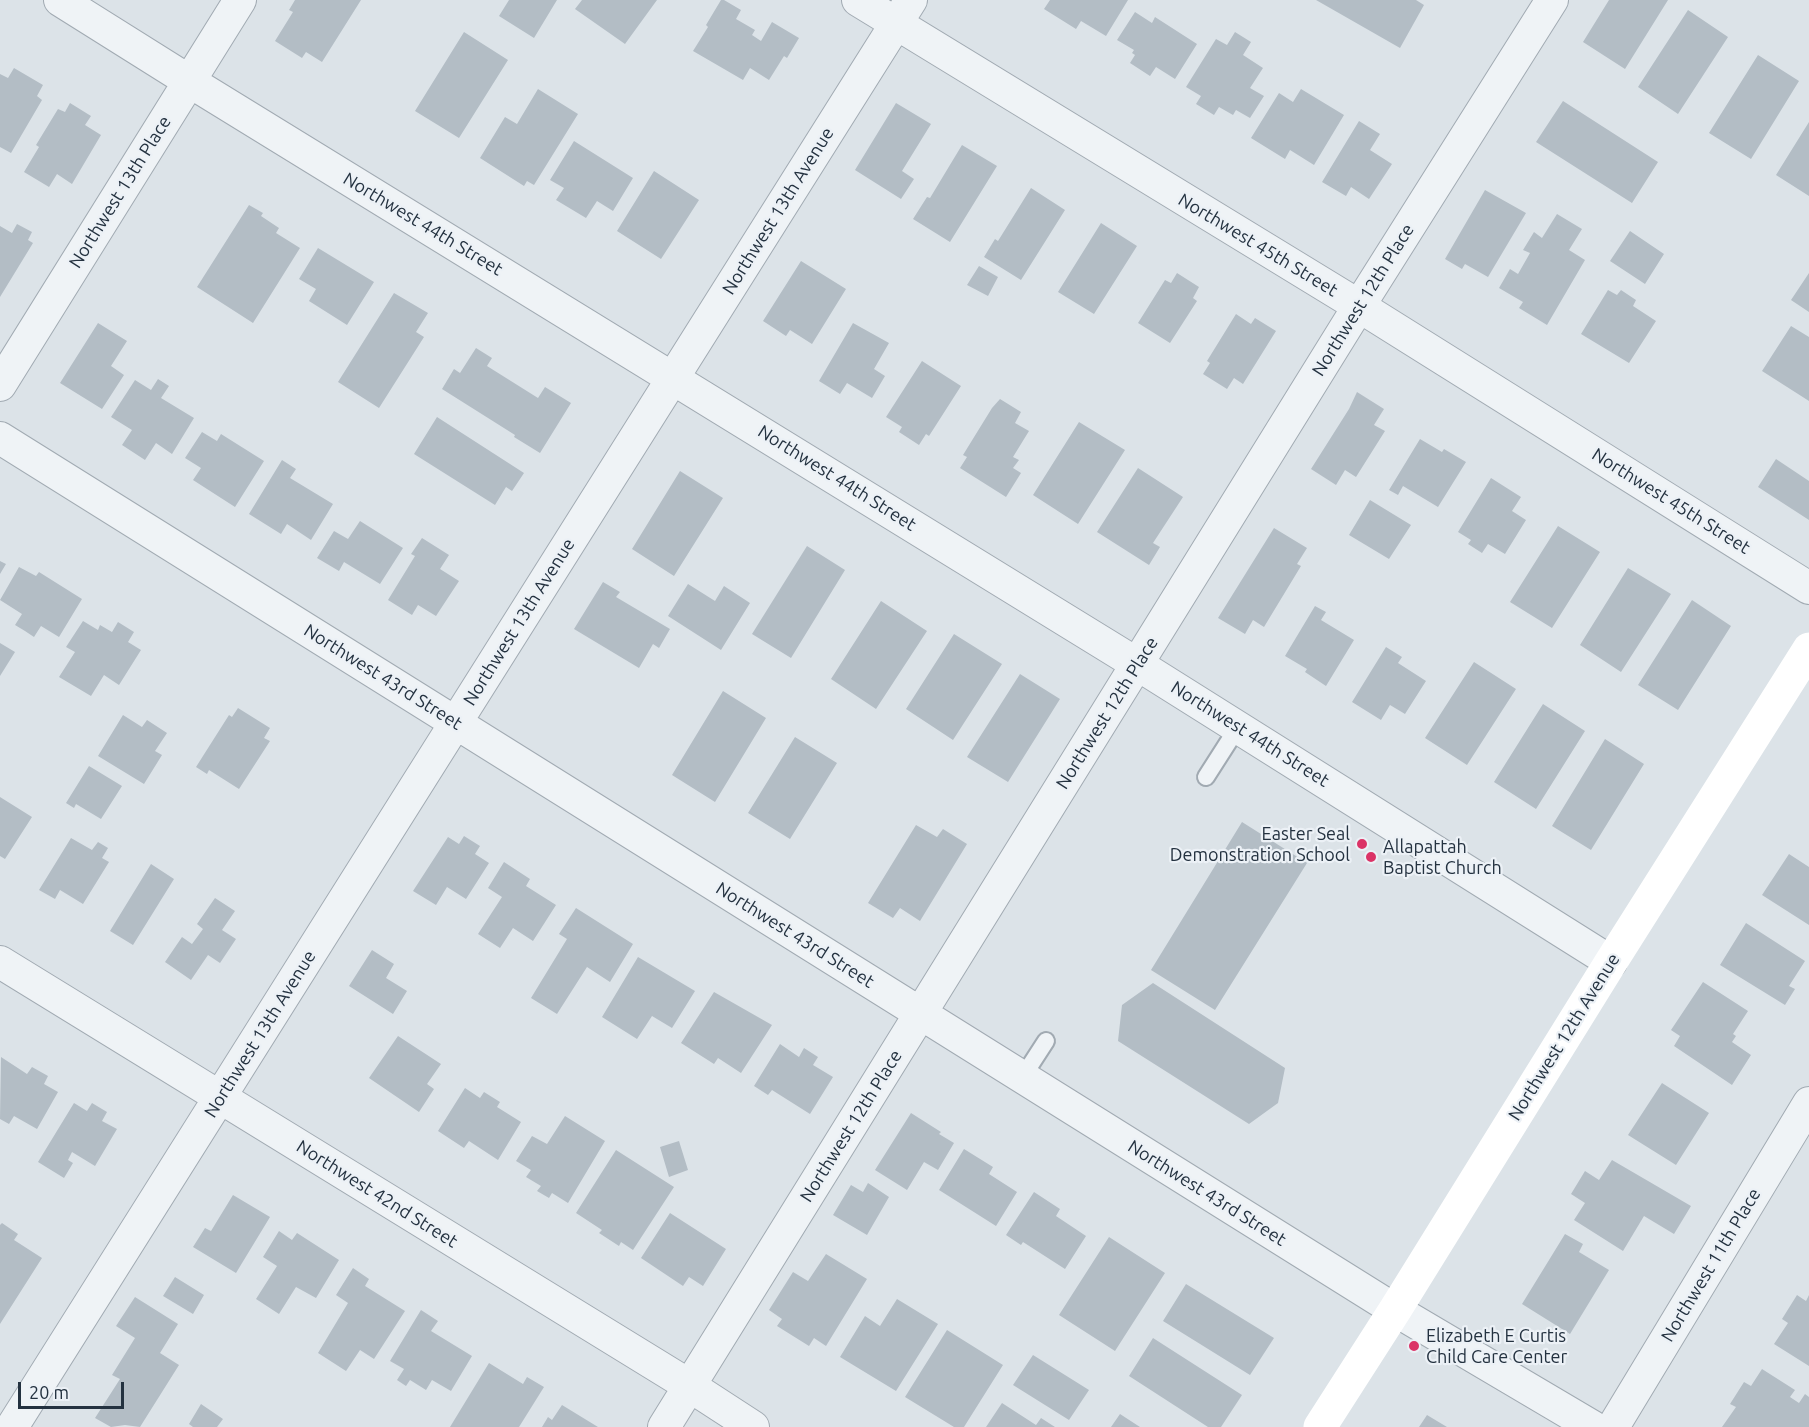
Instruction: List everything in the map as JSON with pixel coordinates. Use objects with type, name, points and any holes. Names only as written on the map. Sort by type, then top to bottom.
[{"type":"main road","name":"Northwest 12th Avenue","points":[[1320,1427],[1395,1311],[1809,648]]},
{"type":"street","name":"Northwest 44th Street","points":[[60,0],[1137,664],[1611,962]]},
{"type":"street","name":"Northwest 13th Place","points":[[0,385],[240,0]]},
{"type":"street","name":"Northwest 45th Street","points":[[858,0],[903,12],[1359,306],[1809,588]]},
{"type":"street","name":"Northwest 12th Place","points":[[664,1427],[1359,306],[1552,0]]},
{"type":"street","name":"Northwest 13th Avenue","points":[[12,1427],[903,12]]},
{"type":"street","name":"Northwest 43rd Street","points":[[0,438],[1395,1311],[1593,1427]]},
{"type":"street","name":"Northwest 42nd Street","points":[[0,962],[753,1427]]},
{"type":"street","name":"Northwest 11th Place","points":[[1613,1427],[1809,1103]]},
{"type":"lane","points":[[1206,777],[1238,727]]},
{"type":"lane","points":[[1022,1078],[1046,1041]]},
{"type":"building","points":[[295,0],[361,0],[322,62],[306,52],[302,58],[275,41],[293,12],[289,10]]},
{"type":"building","points":[[509,0],[557,0],[534,38],[499,16]]},
{"type":"building","points":[[582,0],[657,0],[625,44],[575,9]]},
{"type":"building","points":[[721,0],[741,10],[736,19],[755,30],[752,35],[761,41],[772,22],[799,38],[787,58],[784,56],[769,80],[750,68],[743,80],[693,51]]},
{"type":"building","points":[[1050,0],[1128,0],[1106,36],[1081,21],[1076,29],[1044,9]]},
{"type":"building","points":[[1316,0],[1416,0],[1424,5],[1400,48]]},
{"type":"building","points":[[1609,0],[1668,0],[1625,69],[1583,42]]},
{"type":"building","points":[[1688,10],[1728,37],[1678,114],[1638,87]]},
{"type":"building","points":[[1135,12],[1152,23],[1155,17],[1197,44],[1175,79],[1156,67],[1150,76],[1130,63],[1135,55],[1132,53],[1134,50],[1117,40]]},
{"type":"building","points":[[464,32],[508,60],[459,138],[415,111]]},
{"type":"building","points":[[1235,32],[1251,42],[1243,55],[1263,68],[1250,88],[1264,96],[1250,118],[1236,110],[1233,115],[1219,107],[1214,115],[1196,104],[1201,96],[1186,87],[1216,39],[1227,45]]},
{"type":"building","points":[[1758,55],[1799,81],[1751,159],[1709,133]]},
{"type":"building","points":[[14,68],[43,85],[37,96],[42,100],[11,153],[0,147],[0,74],[8,78]]},
{"type":"building","points":[[538,89],[578,114],[534,185],[527,181],[524,186],[480,158],[505,117],[517,124]]},
{"type":"building","points":[[1301,89],[1344,115],[1314,165],[1290,150],[1285,159],[1251,138],[1279,93],[1293,102]]},
{"type":"building","points":[[1563,101],[1658,162],[1632,203],[1536,142]]},
{"type":"building","points":[[70,103],[91,116],[85,125],[101,135],[72,184],[57,174],[49,187],[24,172],[39,147],[36,145],[58,109],[65,112]]},
{"type":"building","points":[[896,103],[931,124],[902,171],[914,179],[901,199],[855,170]]},
{"type":"building","points":[[1359,121],[1380,134],[1370,150],[1392,164],[1369,199],[1351,187],[1346,196],[1322,182]]},
{"type":"building","points":[[1809,122],[1809,196],[1776,175]]},
{"type":"building","points":[[574,141],[633,178],[613,211],[597,201],[586,218],[556,200],[564,188],[550,180]]},
{"type":"building","points":[[962,145],[997,166],[950,242],[913,219],[927,197],[930,198]]},
{"type":"building","points":[[654,171],[699,200],[661,259],[617,231]]},
{"type":"building","points":[[1031,188],[1065,210],[1021,280],[984,257],[995,239],[998,241]]},
{"type":"building","points":[[1485,190],[1526,213],[1488,277],[1465,264],[1462,269],[1445,259]]},
{"type":"building","points":[[249,205],[263,213],[261,216],[279,228],[276,233],[300,248],[253,323],[197,287]]},
{"type":"building","points":[[1557,214],[1582,229],[1569,250],[1585,260],[1547,325],[1519,308],[1523,302],[1499,288],[1510,269],[1518,274],[1530,253],[1523,250],[1534,232],[1542,238]]},
{"type":"building","points":[[1101,223],[1137,246],[1094,314],[1058,292]]},
{"type":"building","points":[[17,224],[32,232],[28,240],[33,243],[0,297],[0,226],[12,233]]},
{"type":"building","points":[[1630,231],[1664,254],[1645,284],[1610,261]]},
{"type":"building","points":[[318,248],[374,282],[347,325],[309,301],[316,289],[299,279]]},
{"type":"building","points":[[801,261],[846,289],[812,344],[790,330],[786,336],[763,321]]},
{"type":"building","points":[[979,266],[998,277],[988,296],[967,285]]},
{"type":"building","points":[[1177,273],[1199,287],[1193,298],[1197,301],[1170,343],[1138,323],[1165,280],[1171,283]]},
{"type":"building","points":[[1809,273],[1809,312],[1791,300]]},
{"type":"building","points":[[1608,290],[1617,295],[1621,290],[1636,300],[1633,306],[1656,321],[1629,363],[1581,334]]},
{"type":"building","points":[[394,293],[428,313],[416,332],[424,337],[379,408],[338,382]]},
{"type":"building","points":[[1236,314],[1251,324],[1255,318],[1276,331],[1243,384],[1234,378],[1227,389],[1203,374],[1210,363],[1207,361]]},
{"type":"building","points":[[98,323],[127,341],[111,366],[124,375],[102,409],[60,383]]},
{"type":"building","points":[[853,323],[889,343],[874,369],[885,376],[872,398],[847,383],[840,394],[819,381]]},
{"type":"building","points":[[1791,326],[1809,337],[1809,401],[1762,371]]},
{"type":"building","points":[[476,348],[492,358],[487,366],[538,398],[545,387],[571,403],[540,453],[442,389],[454,369],[460,373]]},
{"type":"building","points":[[922,361],[961,386],[929,436],[926,434],[919,445],[899,432],[902,427],[886,417]]},
{"type":"building","points":[[158,379],[169,386],[161,398],[194,418],[172,454],[156,443],[145,460],[122,445],[132,430],[111,417],[135,380],[151,390]]},
{"type":"building","points":[[1357,392],[1384,409],[1374,425],[1385,431],[1356,477],[1345,470],[1336,485],[1311,469],[1349,409]]},
{"type":"building","points":[[1000,399],[1021,412],[1015,423],[1029,431],[1013,457],[1019,460],[1013,468],[1021,473],[1006,497],[960,468],[967,457],[963,455]]},
{"type":"building","points":[[437,417],[524,473],[512,491],[506,487],[495,505],[414,454]]},
{"type":"building","points":[[1079,422],[1125,450],[1078,524],[1033,495]]},
{"type":"building","points":[[202,432],[217,441],[221,434],[264,461],[235,507],[193,480],[201,468],[185,458]]},
{"type":"building","points":[[1420,439],[1466,462],[1438,507],[1403,486],[1398,495],[1389,490]]},
{"type":"building","points":[[1776,459],[1809,481],[1809,520],[1758,487]]},
{"type":"building","points":[[282,460],[296,469],[290,478],[333,504],[311,540],[287,524],[281,534],[249,514]]},
{"type":"building","points":[[1138,468],[1183,497],[1153,543],[1160,547],[1149,565],[1097,532]]},
{"type":"building","points":[[680,471],[723,498],[674,576],[632,549]]},
{"type":"building","points":[[1491,478],[1521,497],[1512,511],[1526,520],[1505,554],[1488,544],[1482,553],[1468,544],[1471,540],[1458,532]]},
{"type":"building","points":[[1370,500],[1411,525],[1389,559],[1349,535]]},
{"type":"building","points":[[360,521],[403,548],[380,584],[344,562],[339,571],[317,558],[334,531],[348,539]]},
{"type":"building","points":[[1558,526],[1600,552],[1552,628],[1510,602]]},
{"type":"building","points":[[1274,528],[1307,548],[1297,564],[1301,566],[1264,627],[1253,620],[1245,634],[1218,618]]},
{"type":"building","points":[[422,538],[449,555],[440,569],[459,581],[436,616],[418,605],[412,615],[388,600],[415,556],[411,554]]},
{"type":"building","points":[[807,546],[845,570],[791,658],[752,634]]},
{"type":"building","points":[[0,561],[6,564],[0,574]]},
{"type":"building","points":[[19,567],[36,576],[39,572],[82,599],[59,637],[41,626],[34,637],[15,625],[22,614],[0,600]]},
{"type":"building","points":[[1628,568],[1671,594],[1621,672],[1580,645]]},
{"type":"building","points":[[603,582],[620,592],[616,597],[670,629],[659,648],[653,644],[639,668],[574,629]]},
{"type":"building","points":[[688,584],[715,601],[724,586],[750,603],[721,650],[668,616]]},
{"type":"building","points":[[1692,600],[1731,626],[1678,710],[1638,685]]},
{"type":"building","points":[[881,601],[927,631],[876,709],[831,679]]},
{"type":"building","points":[[1315,606],[1326,612],[1321,620],[1354,640],[1326,686],[1305,672],[1307,669],[1285,656]]},
{"type":"building","points":[[83,621],[98,630],[100,625],[112,632],[118,622],[134,632],[128,642],[141,650],[119,685],[104,675],[91,696],[59,677],[75,652],[66,647]]},
{"type":"building","points":[[954,634],[1002,664],[953,740],[906,709]]},
{"type":"building","points":[[0,643],[15,652],[0,676]]},
{"type":"building","points":[[1386,647],[1402,657],[1398,663],[1426,681],[1405,714],[1390,705],[1381,720],[1352,702]]},
{"type":"building","points":[[1474,662],[1516,689],[1467,765],[1425,738]]},
{"type":"building","points":[[1020,674],[1060,699],[1008,782],[967,757]]},
{"type":"building","points":[[723,691],[766,718],[715,802],[672,775]]},
{"type":"building","points":[[1543,704],[1585,731],[1536,809],[1494,782]]},
{"type":"building","points":[[238,708],[270,728],[264,738],[270,741],[239,789],[209,770],[207,774],[196,767],[229,715],[232,717]]},
{"type":"building","points":[[123,715],[142,727],[147,720],[167,733],[155,751],[162,755],[144,784],[98,756]]},
{"type":"building","points":[[795,737],[837,763],[790,839],[748,813]]},
{"type":"building","points":[[1605,739],[1644,764],[1591,850],[1552,826]]},
{"type":"building","points":[[89,766],[122,786],[101,819],[76,804],[74,808],[66,803]]},
{"type":"building","points":[[0,797],[32,817],[5,859],[0,856]]},
{"type":"building","points":[[1242,822],[1307,863],[1215,1010],[1151,970]]},
{"type":"building","points":[[916,825],[937,837],[943,829],[967,844],[920,921],[900,908],[893,918],[868,903]]},
{"type":"building","points":[[464,836],[480,846],[475,854],[489,863],[466,899],[447,887],[436,905],[413,891],[448,837],[459,844]]},
{"type":"building","points":[[71,838],[92,850],[98,842],[108,848],[102,858],[109,862],[83,904],[60,890],[55,899],[39,890]]},
{"type":"building","points":[[1789,854],[1809,867],[1809,925],[1762,895]]},
{"type":"building","points":[[504,862],[530,879],[526,886],[556,905],[533,941],[513,928],[500,948],[478,934],[502,897],[488,888]]},
{"type":"building","points":[[151,864],[174,879],[133,945],[110,931]]},
{"type":"building","points":[[215,898],[235,911],[222,930],[236,939],[220,963],[208,955],[191,980],[165,962],[182,937],[192,944],[203,929],[197,924]]},
{"type":"building","points":[[576,908],[633,944],[610,982],[587,967],[557,1014],[531,998],[567,939],[559,934]]},
{"type":"building","points":[[1746,923],[1805,961],[1789,986],[1795,989],[1785,1005],[1720,965]]},
{"type":"building","points":[[372,950],[394,964],[386,978],[407,991],[393,1014],[349,986]]},
{"type":"building","points":[[638,957],[695,991],[672,1028],[652,1016],[637,1039],[602,1017]]},
{"type":"building","points":[[1703,982],[1748,1011],[1733,1034],[1736,1036],[1732,1042],[1751,1055],[1732,1085],[1674,1046],[1680,1036],[1671,1030]]},
{"type":"building","points":[[1153,983],[1285,1068],[1278,1103],[1249,1124],[1118,1041],[1122,1005]]},
{"type":"building","points":[[714,992],[772,1025],[741,1073],[718,1058],[714,1064],[681,1043]]},
{"type":"building","points":[[398,1036],[441,1064],[427,1084],[434,1089],[419,1112],[369,1078]]},
{"type":"building","points":[[780,1044],[799,1057],[804,1048],[818,1057],[813,1065],[833,1077],[810,1114],[772,1090],[768,1095],[754,1086]]},
{"type":"building","points":[[1,1057],[27,1074],[32,1067],[48,1076],[44,1084],[58,1092],[37,1129],[14,1116],[9,1124],[0,1119]]},
{"type":"building","points":[[1662,1083],[1709,1113],[1676,1165],[1628,1135]]},
{"type":"building","points":[[465,1088],[480,1098],[484,1092],[500,1102],[497,1107],[521,1122],[498,1160],[469,1141],[464,1148],[438,1131]]},
{"type":"building","points":[[74,1103],[87,1111],[92,1103],[107,1112],[102,1121],[117,1129],[95,1166],[72,1152],[68,1160],[73,1163],[64,1178],[38,1162]]},
{"type":"building","points":[[911,1113],[954,1143],[938,1170],[924,1162],[907,1190],[875,1170]]},
{"type":"building","points":[[565,1116],[605,1141],[568,1203],[552,1193],[549,1198],[537,1191],[541,1186],[526,1177],[531,1170],[516,1161],[532,1136],[547,1144]]},
{"type":"building","points":[[679,1141],[688,1170],[669,1177],[660,1147]]},
{"type":"building","points":[[964,1149],[993,1167],[989,1174],[1017,1192],[996,1226],[939,1190]]},
{"type":"building","points":[[616,1150],[674,1187],[633,1250],[621,1242],[619,1246],[599,1233],[602,1230],[576,1213]]},
{"type":"building","points":[[1612,1160],[1691,1206],[1674,1234],[1644,1216],[1623,1251],[1574,1220],[1585,1203],[1571,1194],[1585,1171],[1599,1180]]},
{"type":"building","points":[[868,1183],[889,1197],[867,1235],[833,1215],[851,1185],[863,1192]]},
{"type":"building","points":[[1034,1192],[1060,1209],[1056,1216],[1086,1236],[1065,1269],[1023,1242],[1021,1245],[1006,1235]]},
{"type":"building","points":[[233,1195],[270,1217],[236,1273],[193,1247],[205,1228],[211,1231]]},
{"type":"building","points":[[670,1213],[726,1249],[703,1286],[689,1277],[683,1286],[641,1258]]},
{"type":"building","points":[[2,1223],[18,1234],[14,1240],[42,1258],[0,1324],[0,1225]]},
{"type":"building","points":[[279,1231],[292,1240],[297,1233],[339,1260],[316,1298],[296,1287],[279,1314],[256,1299],[277,1266],[263,1257]]},
{"type":"building","points":[[1565,1234],[1583,1244],[1579,1252],[1609,1270],[1570,1334],[1522,1304]]},
{"type":"building","points":[[1109,1237],[1165,1273],[1115,1351],[1059,1315]]},
{"type":"building","points":[[826,1254],[867,1279],[826,1346],[814,1338],[809,1346],[777,1326],[782,1319],[769,1310],[793,1272],[808,1281]]},
{"type":"building","points":[[353,1268],[369,1279],[365,1286],[405,1311],[374,1359],[360,1350],[346,1371],[318,1353],[348,1303],[336,1295]]},
{"type":"building","points":[[175,1277],[204,1295],[193,1314],[163,1296]]},
{"type":"building","points":[[1186,1284],[1274,1338],[1250,1375],[1163,1321]]},
{"type":"building","points":[[1797,1295],[1806,1301],[1809,1295],[1809,1366],[1774,1344],[1788,1323],[1782,1319]]},
{"type":"building","points":[[135,1297],[178,1324],[160,1353],[179,1365],[140,1427],[125,1425],[111,1427],[95,1418],[120,1379],[112,1375],[135,1338],[116,1326]]},
{"type":"building","points":[[897,1299],[938,1324],[896,1391],[840,1357],[865,1316],[880,1326]]},
{"type":"building","points":[[421,1310],[438,1321],[431,1331],[472,1356],[451,1391],[432,1380],[426,1390],[410,1380],[406,1386],[397,1380],[404,1369],[390,1361]]},
{"type":"building","points":[[947,1330],[1003,1365],[964,1427],[954,1427],[905,1397]]},
{"type":"building","points":[[1153,1338],[1242,1395],[1221,1427],[1208,1427],[1129,1376]]},
{"type":"building","points":[[1033,1355],[1089,1390],[1069,1420],[1013,1385]]},
{"type":"building","points":[[489,1363],[523,1384],[527,1377],[544,1387],[519,1427],[450,1427]]},
{"type":"building","points":[[1762,1369],[1795,1390],[1790,1397],[1799,1403],[1805,1394],[1809,1397],[1809,1427],[1722,1427],[1736,1407],[1730,1404],[1744,1382],[1751,1386]]},
{"type":"building","points":[[1002,1403],[1036,1425],[1041,1418],[1055,1427],[986,1427]]},
{"type":"building","points":[[201,1404],[223,1419],[217,1427],[193,1427],[189,1424]]},
{"type":"building","points":[[562,1405],[598,1427],[542,1427],[548,1417],[552,1420]]},
{"type":"building","points":[[1120,1414],[1140,1427],[1111,1427]]},
{"type":"building","points":[[1427,1415],[1447,1427],[1419,1427]]},
{"type":"place","name":"Easter Seal Demonstration School","points":[[1362,844]]},
{"type":"place","name":"Allapattah Baptist Church","points":[[1371,857]]},
{"type":"place","name":"Elizabeth E Curtis Child Care Center","points":[[1414,1346]]}]
